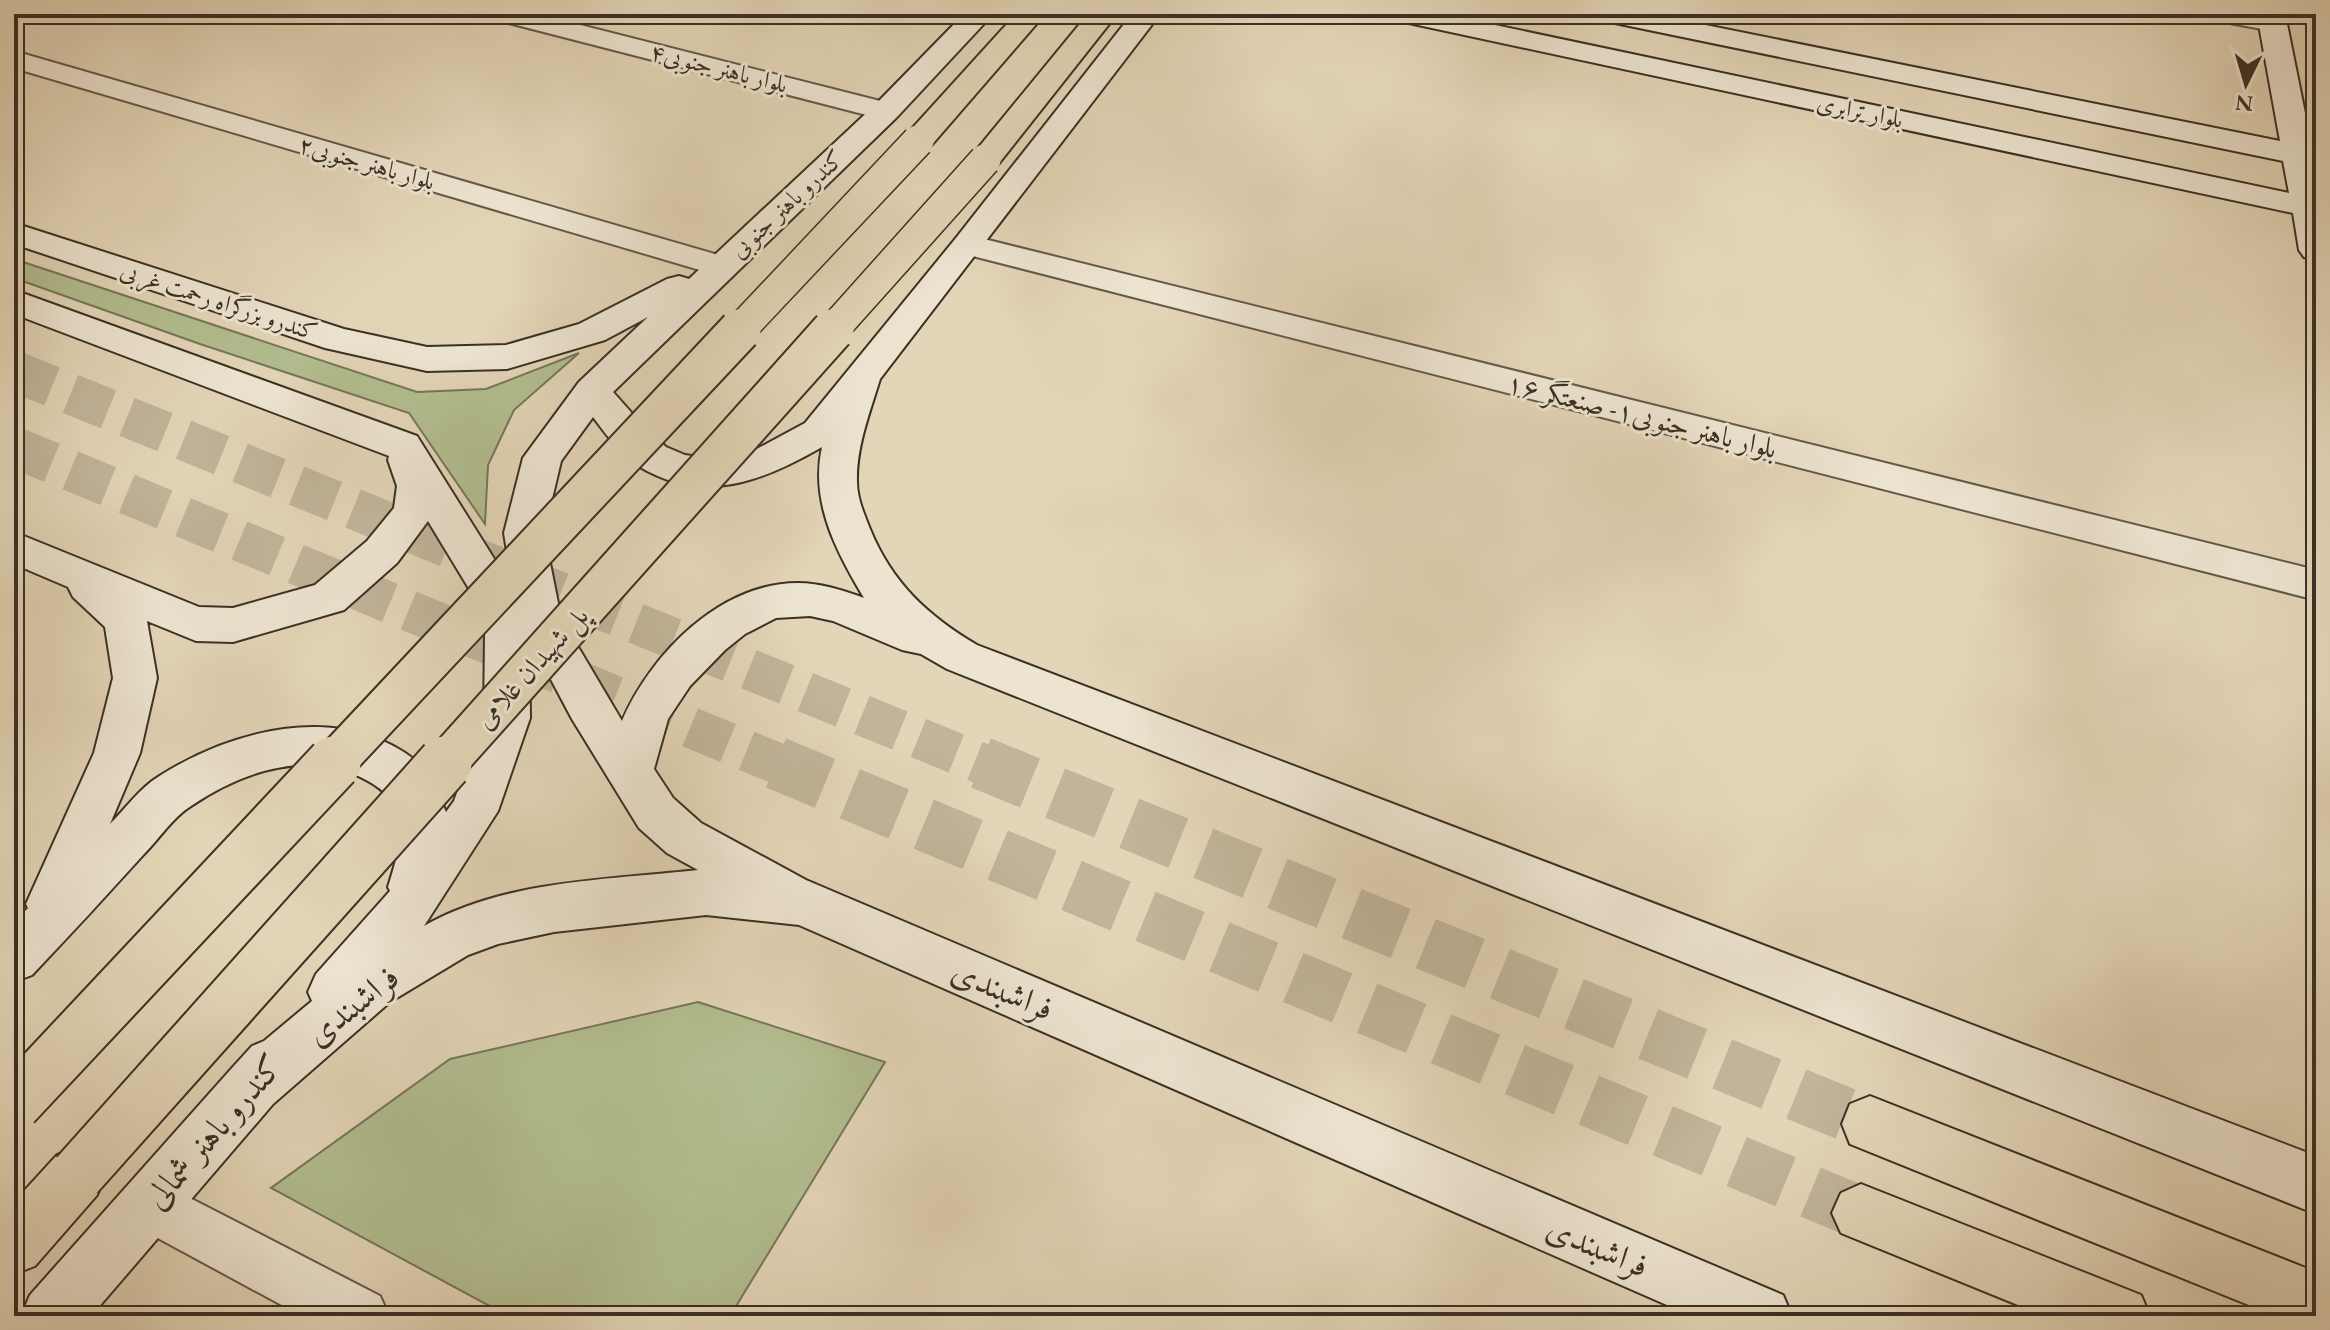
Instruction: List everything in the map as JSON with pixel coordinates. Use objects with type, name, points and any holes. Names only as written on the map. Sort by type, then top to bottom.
[{"type":"main road","name":"کندرو باهنر جنوبی","points":[[802,902],[684,838],[656,813],[588,706],[540,619],[524,533],[542,458],[592,391],[886,111],[979,14]]},
{"type":"main road","points":[[14,1104],[918,141],[1031,14]]},
{"type":"main road","name":"پل شهیدان غلامی","points":[[14,1245],[985,160],[1103,14]]},
{"type":"main road","points":[[592,391],[632,439],[652,457],[679,468],[719,474],[765,462],[818,432],[968,245],[1146,14]]},
{"type":"main road","name":"بلوار ترابری","points":[[1404,14],[2312,207]]},
{"type":"main road","name":"بلوار ترابری","points":[[1610,14],[2307,156]]},
{"type":"main road","points":[[2272,18],[2307,156],[2316,250]]},
{"type":"main road","name":"کندرو بزرگراه رحمت غربی","points":[[14,233],[338,340],[427,359],[507,357],[592,332],[721,266]]},
{"type":"main road","points":[[14,301],[403,446],[417,486],[413,512],[382,552],[329,598],[233,625],[196,624],[76,576],[14,547]]},
{"type":"main road","points":[[863,376],[840,448],[837,482],[840,503],[858,552],[880,591],[913,625],[950,650]]},
{"type":"main road","name":"کندرو باهنر شمالی","points":[[51,1316],[406,910],[474,811],[507,718],[507,635],[488,584],[403,446]]},
{"type":"main road","points":[[22,936],[117,753],[135,678],[125,620],[76,576]]},
{"type":"main road","points":[[630,770],[649,712],[693,652],[729,622],[760,607],[794,599],[828,604],[2316,1185]]},
{"type":"main road","points":[[22,936],[171,793],[219,766],[272,748],[315,745],[363,755],[400,775],[425,817],[425,846],[406,910]]},
{"type":"main road","name":"فراشبندی","points":[[251,1087],[372,984],[452,937],[498,921],[624,900],[706,892],[802,902],[1762,1316]]},
{"type":"main road","points":[[1870,1124],[2316,1302]]},
{"type":"main road","points":[[1861,1213],[2120,1316]]},
{"type":"street","name":"بلوار باهنر جنوبی۴","points":[[506,14],[886,111]]},
{"type":"street","points":[[2222,14],[2272,18]]},
{"type":"street","name":"بلوار باهنر جنوبی۲","points":[[14,59],[721,266]]},
{"type":"street","name":"بلوار باهنر جنوبی۱- صنعتگر ۱۶","points":[[968,245],[2316,585]]},
{"type":"street","points":[[149,1204],[360,1316]]},
{"type":"green space","points":[[14,259],[417,392],[486,389],[579,353],[514,410],[488,465],[485,524],[409,413],[14,278]]},
{"type":"green space","points":[[698,1002],[885,1062],[730,1316],[508,1316],[271,1188],[450,1059]]},
{"type":"tunnel","points":[[14,371],[985,765]]},
{"type":"tunnel","points":[[14,447],[781,765]]},
{"type":"tunnel","points":[[776,763],[1861,1213]]},
{"type":"tunnel","points":[[981,763],[1870,1124]]}]
